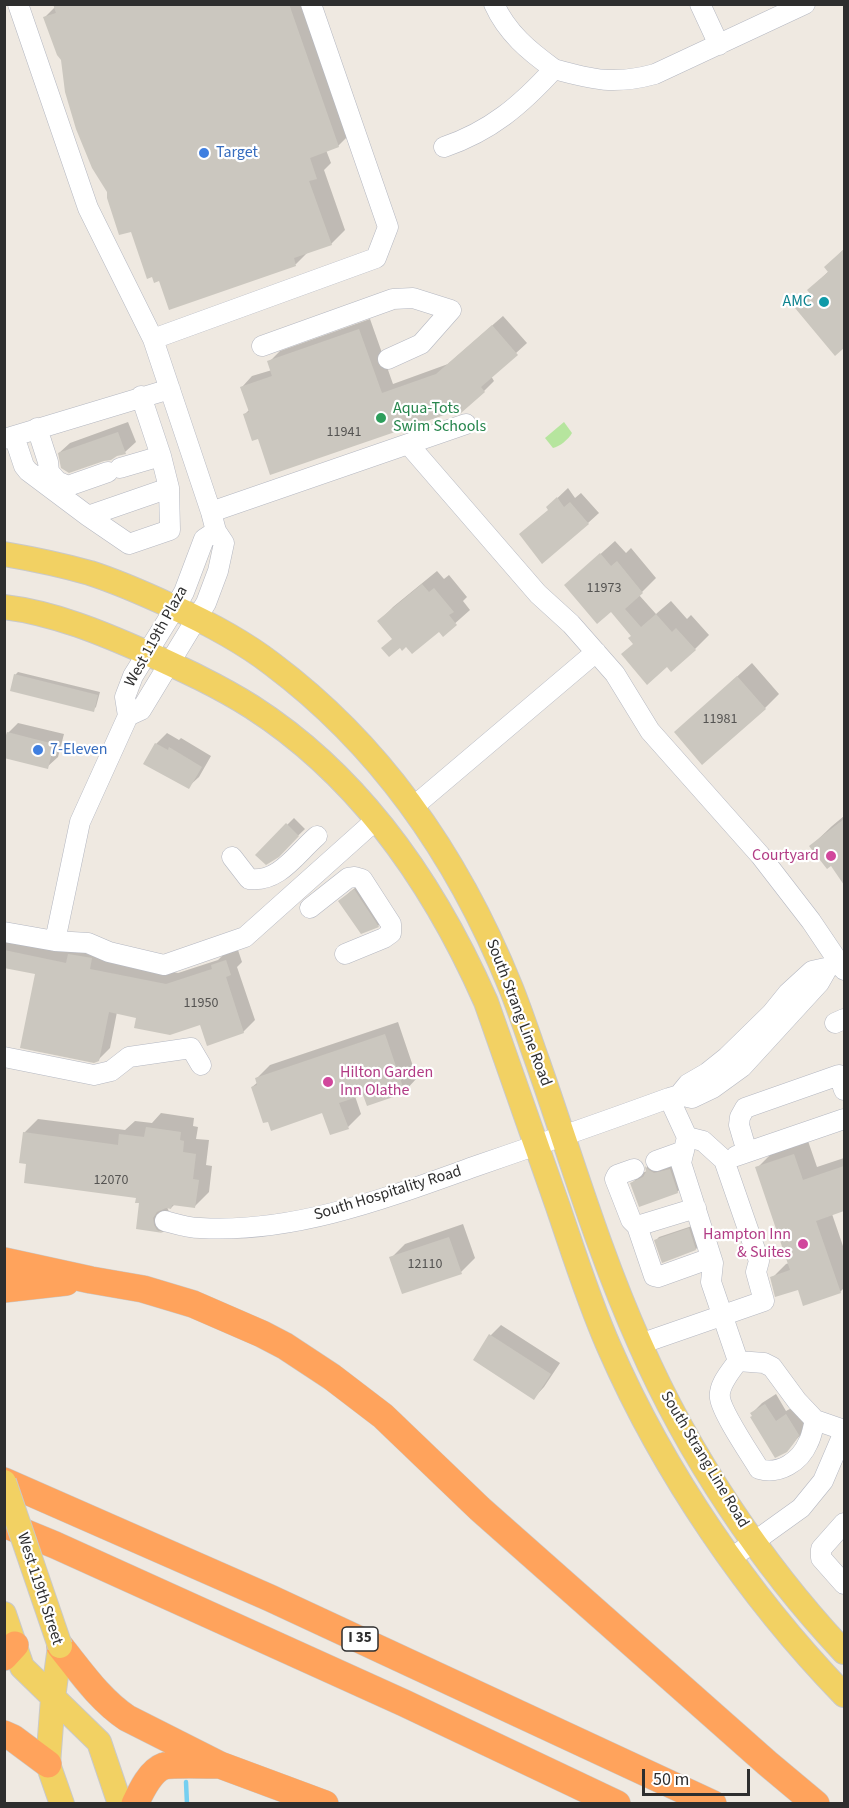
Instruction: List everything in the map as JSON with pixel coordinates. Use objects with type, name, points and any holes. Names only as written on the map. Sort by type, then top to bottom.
[{"type":"highway","points":[[4,1261],[143,1289],[193,1304],[285,1346],[332,1377],[383,1416],[480,1509],[766,1763],[816,1803]]},
{"type":"highway","points":[[4,1289],[91,1280]]},
{"type":"highway","name":"I 35","points":[[4,1482],[281,1603],[713,1803]]},
{"type":"highway","name":"I 35","points":[[4,1524],[382,1693],[617,1803]]},
{"type":"highway","points":[[60,1646],[96,1692],[113,1709],[127,1718],[220,1765],[325,1803]]},
{"type":"highway","points":[[4,1734],[48,1764]]},
{"type":"highway","points":[[135,1803],[140,1792],[154,1774],[164,1766],[220,1765]]},
{"type":"main road","name":"South Strang Line Road","points":[[4,554],[90,573],[141,592],[226,634],[270,662],[311,696],[382,767],[413,807],[436,839],[485,928],[512,990],[605,1258],[658,1383],[699,1457],[753,1541],[786,1585],[844,1653]]},
{"type":"main road","name":"South Strang Line Road","points":[[4,607],[58,619],[109,636],[169,663],[252,707],[294,737],[333,771],[377,819],[410,862],[466,956],[486,1002],[609,1348],[662,1452],[730,1559],[777,1620],[844,1695]]},
{"type":"main road","name":"West 119th Street","points":[[4,1482],[60,1646],[48,1764],[60,1798]]},
{"type":"main road","points":[[4,1614],[14,1656],[99,1742],[120,1803]]},
{"type":"street","name":"West 119th Plaza","points":[[18,4],[88,208],[153,339],[212,512],[216,531],[224,543],[218,572],[206,603],[186,613],[147,653],[133,676],[125,697],[128,716],[80,822],[55,941]]},
{"type":"street","points":[[153,339],[376,258],[388,227],[311,4]]},
{"type":"street","points":[[494,4],[506,26],[522,45],[554,69],[591,79],[616,81],[655,74],[805,4]]},
{"type":"street","points":[[700,4],[718,45]]},
{"type":"street","points":[[444,147],[471,136],[498,121],[529,97],[554,69]]},
{"type":"street","points":[[262,346],[393,299],[413,298],[451,310],[421,344],[388,360]]},
{"type":"street","points":[[20,434],[170,388]]},
{"type":"street","points":[[20,434],[24,466],[28,471],[129,544],[170,530],[169,488],[141,396]]},
{"type":"street","points":[[212,512],[466,424]]},
{"type":"street","points":[[20,434],[48,462],[49,472],[57,481],[69,486],[161,456]]},
{"type":"street","points":[[410,445],[538,594],[571,624],[615,674],[651,731],[760,855],[812,921],[839,965]]},
{"type":"street","points":[[88,516],[169,488]]},
{"type":"street","name":"West 119th Plaza","points":[[128,716],[141,710],[169,663],[186,613]]},
{"type":"street","points":[[413,807],[596,652]]},
{"type":"street","points":[[4,932],[55,941],[88,943],[110,952],[164,965],[245,937],[377,819]]},
{"type":"street","points":[[232,857],[249,879],[260,880],[277,874],[313,840]]},
{"type":"street","points":[[310,908],[348,878],[362,879],[391,924],[391,933],[345,954]]},
{"type":"street","name":"South Hospitality Road","points":[[165,1221],[197,1228],[224,1229],[325,1215],[536,1146],[674,1097],[692,1098],[713,1088],[742,1067],[819,983],[839,965]]},
{"type":"street","points":[[4,1057],[94,1075],[111,1071],[129,1057],[191,1048],[201,1065]]},
{"type":"street","points":[[747,1152],[740,1125],[740,1117],[746,1108],[839,1076],[844,1090]]},
{"type":"street","points":[[674,1097],[685,1144],[681,1163],[711,1258],[711,1282],[738,1361]]},
{"type":"street","points":[[724,1160],[844,1119]]},
{"type":"street","points":[[640,1344],[764,1301],[756,1272],[759,1261],[724,1160],[703,1141],[685,1144],[656,1161]]},
{"type":"street","points":[[634,1169],[616,1175],[615,1179],[632,1220],[637,1226],[654,1276],[658,1278],[711,1258]]},
{"type":"street","points":[[637,1226],[696,1208]]},
{"type":"street","points":[[730,1559],[801,1508],[823,1481],[844,1431],[815,1420],[797,1401],[772,1367],[764,1363],[738,1361]]},
{"type":"street","points":[[738,1361],[724,1380],[719,1397],[727,1416],[759,1469],[770,1472],[785,1467],[799,1458],[809,1442],[815,1420]]},
{"type":"street","points":[[844,1523],[821,1549],[821,1558],[844,1584]]},
{"type":"green space","points":[[564,422],[572,433],[564,442],[553,448],[545,438]]},
{"type":"building","name":"Target","points":[[53,4],[289,4],[339,147],[310,158],[317,179],[309,181],[332,245],[294,258],[296,266],[169,310],[159,281],[154,283],[152,277],[147,279],[131,232],[119,235],[107,192],[92,168],[76,129],[65,92],[61,60],[43,17],[56,13]]},
{"type":"building","name":"AMC","points":[[844,249],[844,348],[835,356],[795,308],[811,295],[807,290],[828,272],[824,267]]},
{"type":"building","points":[[492,325],[518,355],[481,387],[485,392],[461,413],[458,414],[456,411],[270,475],[258,439],[252,441],[243,414],[249,412],[240,387],[272,376],[267,361],[359,329],[382,393],[436,374]]},
{"type":"building","points":[[118,432],[126,454],[69,473],[61,468],[58,453]]},
{"type":"building","points":[[557,497],[564,507],[570,502],[589,524],[542,564],[519,534],[548,510],[546,507]]},
{"type":"building","points":[[600,553],[611,566],[617,561],[643,593],[625,609],[641,627],[656,614],[672,632],[676,628],[696,650],[671,672],[667,667],[647,685],[621,654],[633,644],[628,638],[631,636],[611,612],[597,624],[564,585]]},
{"type":"building","points":[[422,584],[429,592],[434,588],[454,612],[449,615],[457,625],[443,637],[439,632],[412,654],[406,647],[402,651],[400,648],[389,657],[381,648],[392,639],[377,621]]},
{"type":"building","points":[[14,674],[98,695],[94,712],[10,691]]},
{"type":"building","points":[[737,676],[766,709],[702,765],[674,732]]},
{"type":"building","name":"7-Eleven","points":[[7,732],[54,744],[48,769],[4,758],[4,741]]},
{"type":"building","points":[[155,743],[168,750],[169,747],[202,767],[189,789],[143,764]]},
{"type":"building","name":"Courtyard","points":[[844,819],[844,885],[831,866],[827,869],[809,846]]},
{"type":"building","points":[[286,823],[299,836],[279,857],[266,865],[255,855]]},
{"type":"building","points":[[354,889],[379,927],[361,934],[338,901]]},
{"type":"building","points":[[4,950],[66,963],[68,954],[92,958],[90,969],[166,984],[212,969],[211,965],[226,960],[231,975],[226,977],[244,1033],[207,1046],[200,1025],[170,1035],[134,1028],[136,1018],[109,1012],[99,1061],[94,1063],[20,1048],[35,974],[4,968]]},
{"type":"building","name":"Hilton Garden Inn Olathe","points":[[385,1034],[405,1093],[367,1106],[363,1095],[339,1103],[349,1129],[330,1135],[322,1113],[271,1131],[268,1122],[263,1123],[251,1087],[257,1085],[255,1078]]},
{"type":"building","points":[[146,1127],[181,1132],[180,1140],[184,1141],[183,1152],[196,1154],[193,1179],[199,1180],[195,1208],[172,1205],[171,1209],[166,1208],[157,1212],[153,1218],[154,1225],[163,1233],[136,1229],[139,1203],[135,1203],[136,1198],[24,1183],[26,1164],[19,1163],[23,1132],[118,1145],[119,1134],[144,1137]]},
{"type":"building","name":"Hampton Inn & Suites","points":[[794,1154],[803,1180],[844,1166],[844,1211],[816,1221],[841,1293],[803,1306],[798,1290],[775,1297],[770,1277],[790,1270],[755,1167]]},
{"type":"building","points":[[645,1166],[654,1173],[670,1169],[678,1193],[639,1207],[630,1183],[643,1177],[646,1172]]},
{"type":"building","points":[[689,1228],[696,1250],[662,1263],[654,1240]]},
{"type":"building","points":[[449,1237],[462,1274],[402,1294],[389,1257]]},
{"type":"building","points":[[489,1334],[551,1374],[534,1400],[473,1360]]},
{"type":"building","points":[[765,1404],[776,1421],[786,1414],[799,1435],[787,1452],[775,1458],[750,1417],[752,1416],[750,1413]]},
{"type":"waterway","points":[[186,1782],[187,1804]]},
{"type":"place","name":"Target","points":[[204,153]]},
{"type":"place","name":"AMC","points":[[824,302]]},
{"type":"place","name":"Aqua-Tots Swim Schools","points":[[381,418]]},
{"type":"place","name":"7-Eleven","points":[[38,750]]},
{"type":"place","name":"Courtyard","points":[[831,856]]},
{"type":"place","name":"Hilton Garden Inn Olathe","points":[[328,1082]]},
{"type":"place","name":"Hampton Inn & Suites","points":[[803,1244]]}]
